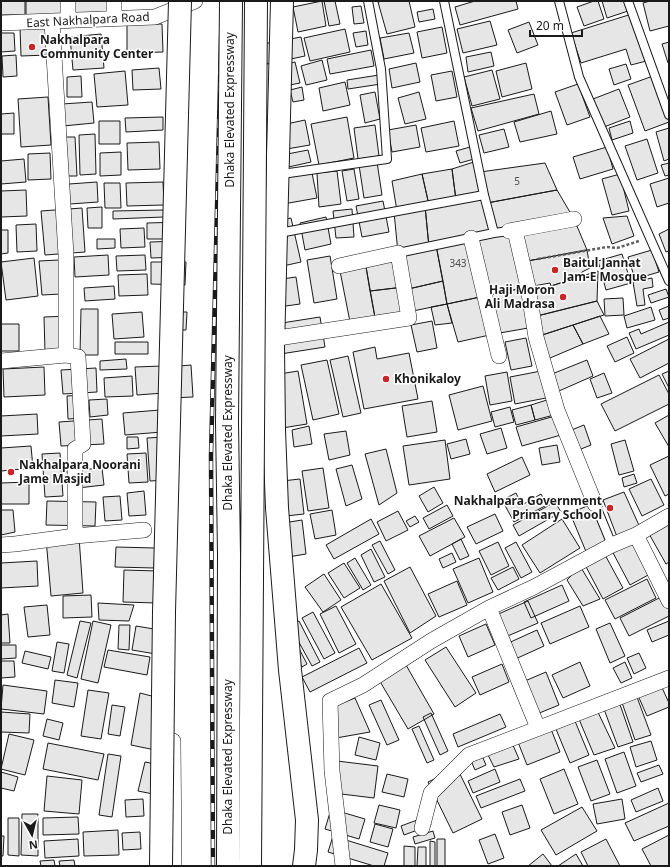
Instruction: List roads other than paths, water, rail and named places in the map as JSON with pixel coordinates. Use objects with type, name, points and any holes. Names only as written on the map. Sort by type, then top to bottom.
[{"type":"highway","points":[[161,866],[164,612],[180,1]]},
{"type":"highway","name":"Dhaka Elevated Expressway","points":[[228,866],[228,414],[231,1]]},
{"type":"highway","name":"Dhaka Elevated Expressway","points":[[250,866],[255,1]]},
{"type":"highway","points":[[282,1],[273,348],[274,430],[277,508],[289,655],[306,820],[306,850],[304,866]]},
{"type":"street","points":[[68,1],[68,21]]},
{"type":"street","points":[[114,1],[114,17]]},
{"type":"street","name":"East Nakhalpara Road","points":[[1,23],[52,22],[114,17],[155,17],[195,1]]},
{"type":"street","points":[[255,1],[248,425],[250,530],[255,637],[258,834],[256,866]]},
{"type":"street","points":[[52,22],[66,255],[66,355]]},
{"type":"street","points":[[574,219],[506,233],[522,262],[528,287],[536,338],[556,410],[595,504]]},
{"type":"street","points":[[470,238],[499,356]]},
{"type":"street","points":[[278,338],[409,318],[398,253],[339,266]]},
{"type":"street","points":[[1,361],[66,355],[78,357],[83,444],[75,449],[75,536]]},
{"type":"street","points":[[170,376],[174,866]]},
{"type":"street","points":[[343,866],[332,771],[330,701],[363,685],[431,640],[489,608],[612,545],[636,535],[669,516]]},
{"type":"street","points":[[1,545],[75,536],[144,530]]},
{"type":"street","points":[[636,535],[669,601]]},
{"type":"street","points":[[489,608],[538,728]]},
{"type":"street","points":[[422,828],[431,793],[468,755],[669,678]]},
{"type":"lane","points":[[282,174],[387,159],[381,69],[368,1]]},
{"type":"lane","points":[[398,253],[470,238],[506,233],[484,195],[444,1]]},
{"type":"lane","points":[[559,1],[579,77],[669,281]]},
{"type":"lane","points":[[628,1],[669,115]]},
{"type":"lane","points":[[279,233],[484,195]]},
{"type":"lane","points":[[595,504],[612,545]]},
{"type":"tram line","points":[[227,866],[229,797],[228,456],[235,1]]},
{"type":"railway","points":[[213,866],[211,456],[222,1]]},
{"type":"place","name":"Nakhalpara Community Center","points":[[32,47]]},
{"type":"place","name":"Baitul Jannat Jam-E Mosque","points":[[555,270]]},
{"type":"place","name":"Haji Moron Ali Madrasa","points":[[563,297]]},
{"type":"place","name":"Khonikaloy","points":[[386,379]]},
{"type":"place","name":"Nakhalpara Noorani Jame Masjid","points":[[11,472]]},
{"type":"place","name":"Nakhalpara Government Primary School","points":[[610,508]]}]
